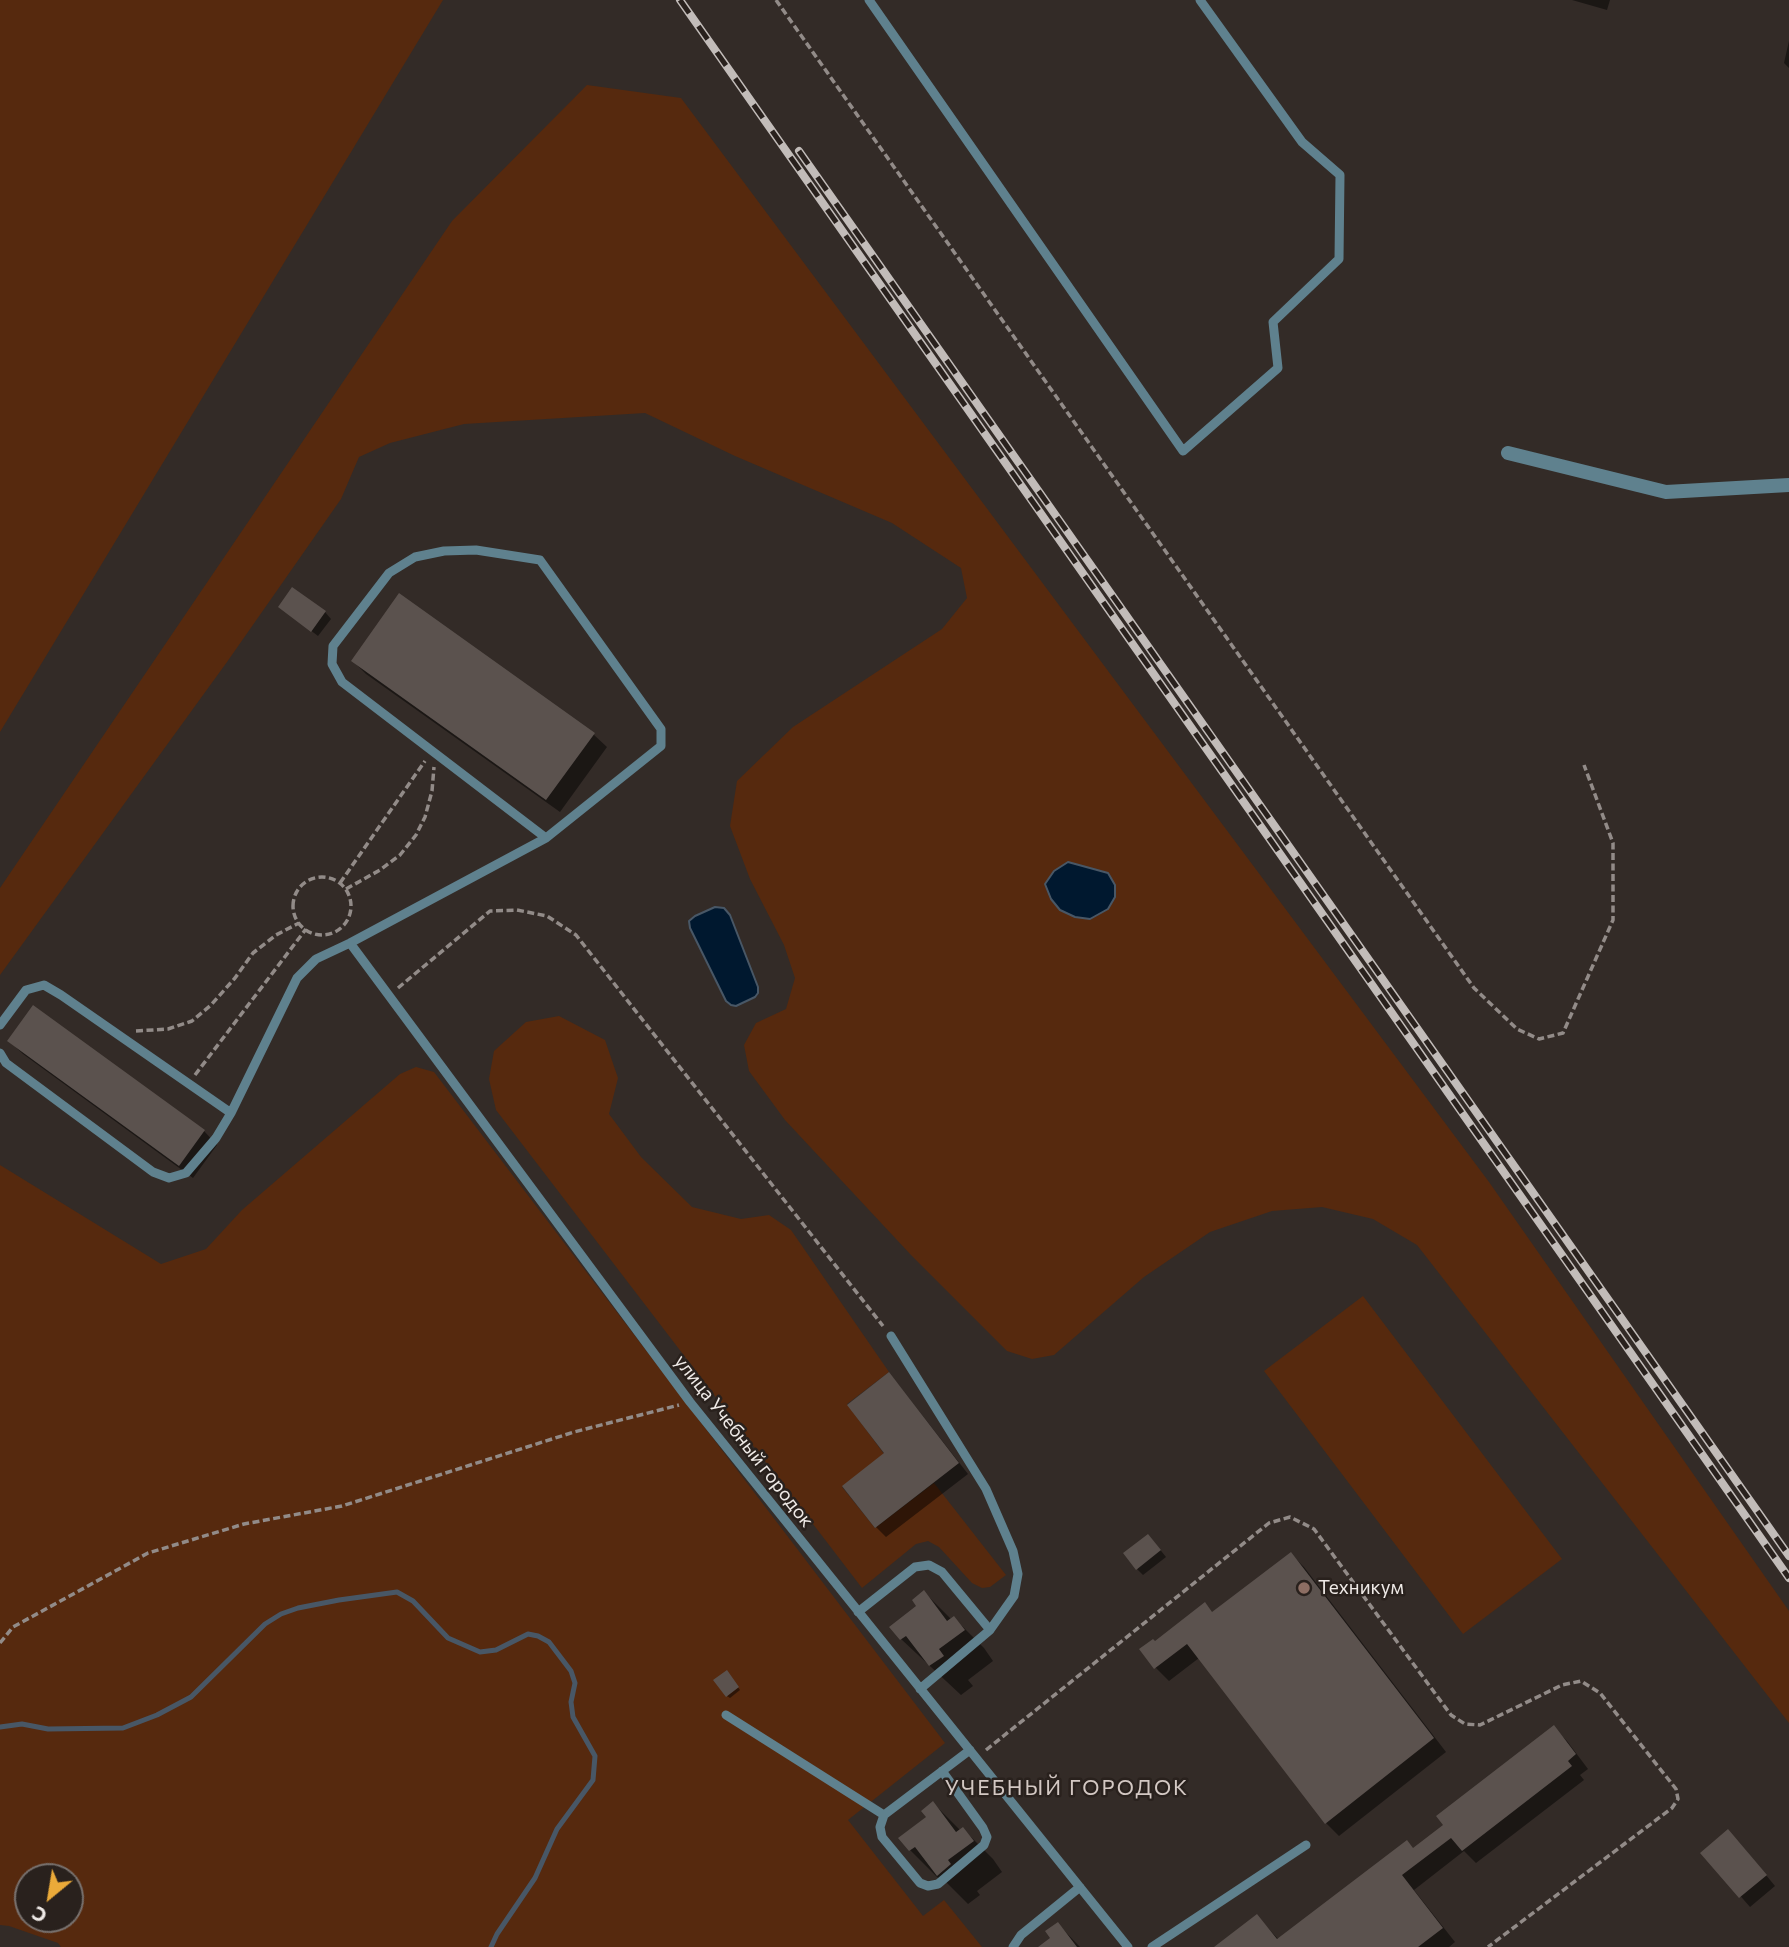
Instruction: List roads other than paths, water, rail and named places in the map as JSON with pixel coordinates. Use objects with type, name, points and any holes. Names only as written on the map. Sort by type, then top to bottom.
[{"type":"street","points":[[1508,453],[1665,492],[1789,485]]},
{"type":"lane","points":[[869,0],[1183,451],[1278,368],[1273,322],[1339,259],[1340,175],[1302,142],[1200,0]]},
{"type":"lane","points":[[0,1053],[6,1063],[153,1172],[169,1178],[186,1173],[216,1138],[297,978],[316,959],[546,838],[661,746],[661,729],[540,560],[476,550],[444,551],[415,557],[389,573],[333,646],[332,664],[342,682],[546,838]]},
{"type":"lane","name":"улица Учебный городок","points":[[350,943],[690,1402],[1128,1947]]},
{"type":"lane","points":[[0,1025],[26,989],[44,985],[231,1112]]},
{"type":"lane","points":[[891,1336],[986,1489],[1013,1551],[1018,1574],[1014,1596],[990,1630],[920,1689]]},
{"type":"lane","points":[[858,1612],[915,1567],[929,1565],[942,1572],[990,1630]]},
{"type":"lane","points":[[726,1715],[884,1815]]},
{"type":"lane","points":[[942,1772],[984,1828],[987,1837],[984,1845],[938,1884],[928,1886],[920,1883],[881,1837],[880,1827],[884,1815],[942,1772],[973,1754]]},
{"type":"lane","points":[[1152,1947],[1307,1845]]},
{"type":"lane","points":[[1013,1947],[1021,1935],[1080,1887]]},
{"type":"water","points":[[1068,862],[1108,873],[1115,885],[1115,897],[1108,909],[1090,919],[1075,917],[1060,910],[1051,899],[1045,884],[1054,871]]},
{"type":"water","points":[[715,907],[724,908],[730,915],[758,987],[755,997],[736,1006],[726,1001],[690,928],[689,921]]},
{"type":"waterway","points":[[0,1727],[22,1724],[48,1729],[123,1728],[157,1715],[191,1697],[265,1624],[281,1614],[339,1600],[397,1592],[413,1601],[448,1638],[480,1652],[496,1650],[528,1634],[538,1636],[549,1642],[571,1671],[575,1683],[571,1702],[573,1717],[595,1756],[593,1780],[557,1829],[535,1878],[491,1947]]},
{"type":"railway","points":[[680,0],[1789,1578]]},
{"type":"railway","points":[[799,151],[1789,1556]]},
{"type":"place","name":"Техникум","points":[[1304,1588]]},
{"type":"district","name":"УЧЕБНЫЙ ГОРОДОК","points":[[1067,1788]]}]
